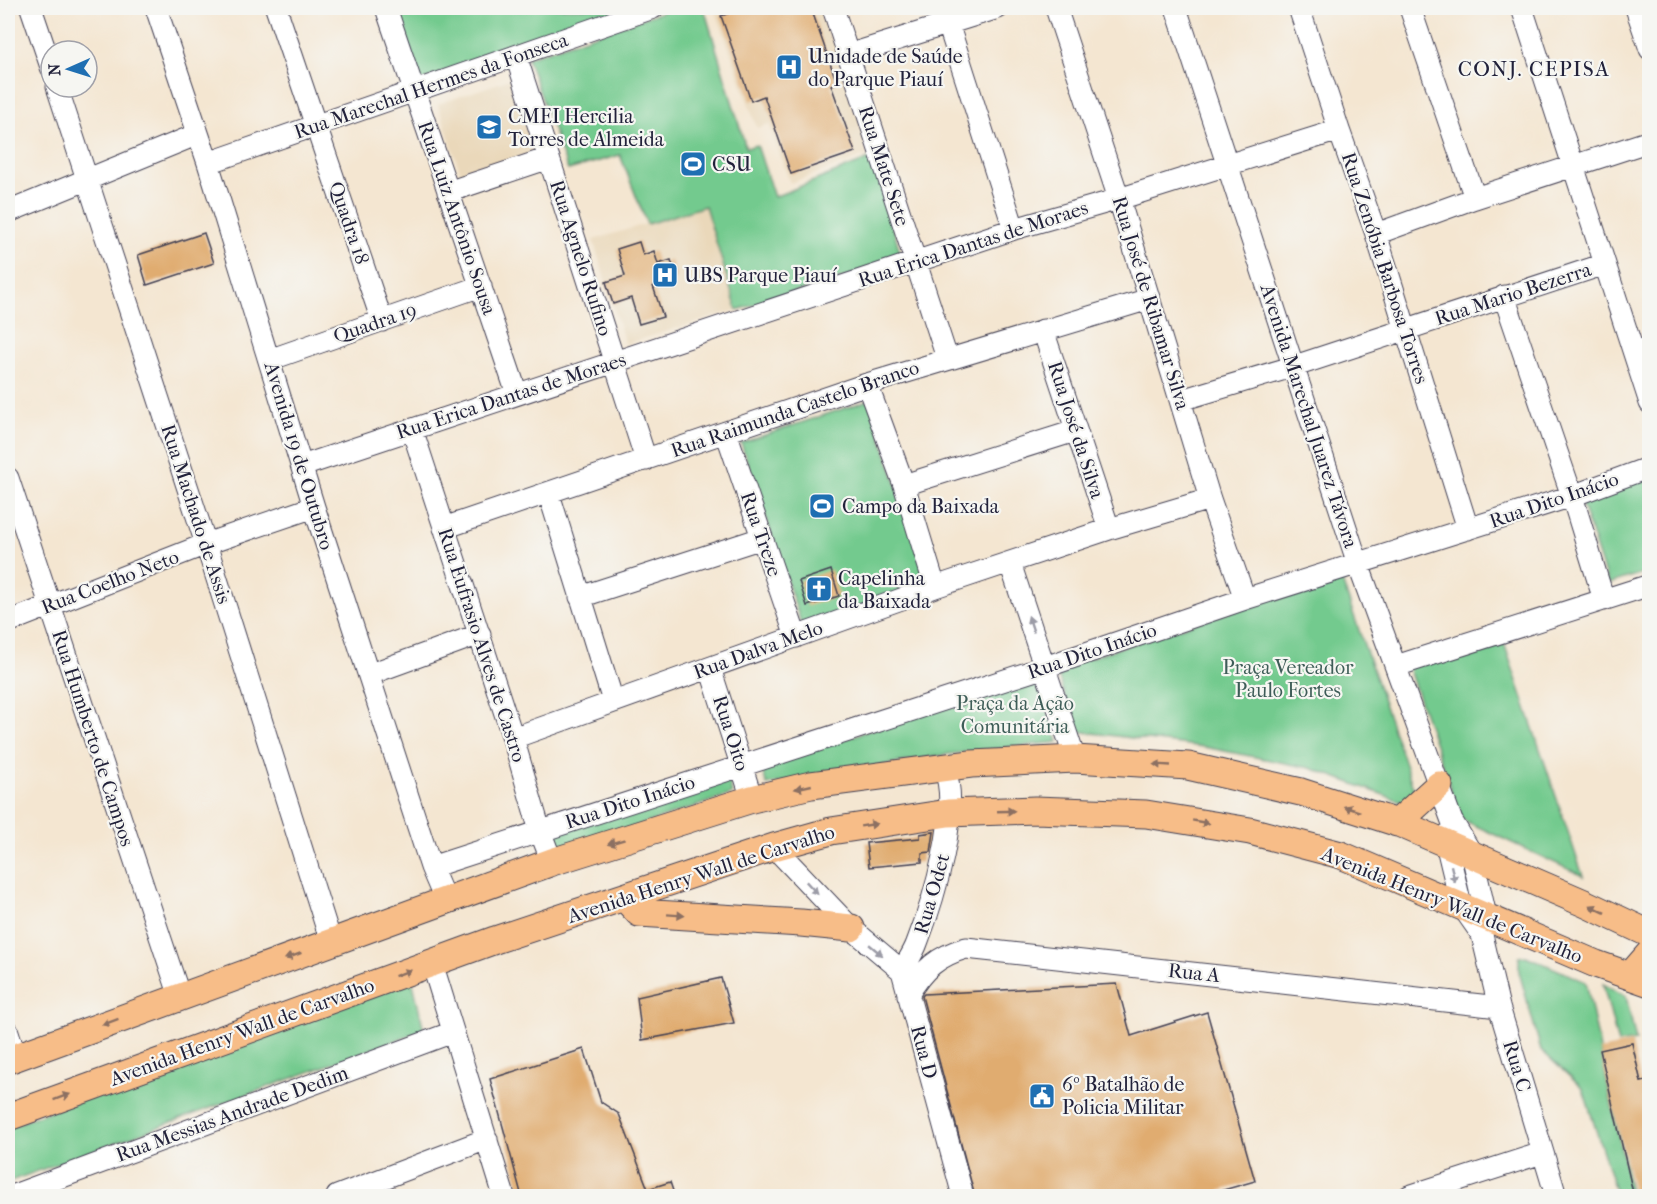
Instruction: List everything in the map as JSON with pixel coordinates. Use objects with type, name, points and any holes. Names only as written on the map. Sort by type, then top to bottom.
[{"type":"main road","points":[[10,1050],[180,997],[552,862],[752,799],[811,785],[971,764],[1075,759],[1188,766],[1301,792],[1397,823],[1449,832],[1472,854],[1650,934]]},
{"type":"main road","points":[[1397,823],[1439,785]]},
{"type":"main road","name":"Avenida Henry Wall de Carvalho","points":[[8,1117],[432,963],[774,847],[831,831],[948,813],[1035,810],[1146,814],[1250,831],[1341,855],[1461,905],[1484,925],[1640,979]]},
{"type":"main road","points":[[624,897],[639,913],[851,928]]},
{"type":"main road","points":[[1640,979],[1650,953]]},
{"type":"street","points":[[32,8],[42,39]]},
{"type":"street","name":"Avenida 19 de Outubro","points":[[156,8],[208,164],[314,507],[431,867],[446,902]]},
{"type":"street","name":"Quadra 18","points":[[276,8],[382,321]]},
{"type":"street","name":"Rua Luiz Antônio Sousa","points":[[386,8],[517,394]]},
{"type":"street","name":"Rua Marechal Hermes da Fonseca","points":[[208,164],[653,8]]},
{"type":"street","name":"Rua Mate Sete","points":[[833,8],[947,358]]},
{"type":"street","points":[[848,55],[945,16],[998,8]]},
{"type":"street","name":"Rua José de Ribamar Silva","points":[[1056,8],[1119,199],[1210,499],[1245,599]]},
{"type":"street","name":"Avenida Marechal Juarez Távora","points":[[1176,8],[1358,564],[1439,785],[1461,905]]},
{"type":"street","name":"Rua Zenóbia Barbosa Torres","points":[[1299,8],[1376,234],[1468,529]]},
{"type":"street","points":[[1410,8],[1475,198]]},
{"type":"street","points":[[1522,8],[1605,264],[1643,359],[1650,403]]},
{"type":"street","points":[[1636,8],[1646,26],[1650,49]]},
{"type":"street","points":[[945,16],[1014,229]]},
{"type":"street","name":"Rua Agnelo Rufino","points":[[516,56],[646,460]]},
{"type":"street","name":"Rua Machado de Assis","points":[[61,99],[206,544],[331,942]]},
{"type":"street","name":"Rua Erica Dantas de Moraes","points":[[302,466],[1014,229],[1119,199],[1339,130]]},
{"type":"street","points":[[8,212],[198,134]]},
{"type":"street","points":[[1376,234],[1475,198],[1650,141]]},
{"type":"street","points":[[448,192],[549,158]]},
{"type":"street","name":"Rua Mario Bezerra","points":[[1181,400],[1605,264]]},
{"type":"street","name":"Quadra 19","points":[[269,360],[481,286]]},
{"type":"street","points":[[1504,296],[1572,496],[1604,600]]},
{"type":"street","name":"Rua Raimunda Castelo Branco","points":[[444,528],[867,384],[1149,298]]},
{"type":"street","name":"Rua José da Silva","points":[[1043,330],[1109,529]]},
{"type":"street","points":[[867,384],[904,484],[935,587]]},
{"type":"street","name":"Rua Eufrasio Alves de Castro","points":[[412,429],[480,634],[540,831],[552,862]]},
{"type":"street","points":[[904,484],[1075,431]]},
{"type":"street","name":"Rua Treze","points":[[726,432],[796,637]]},
{"type":"street","name":"Rua Dito Inácio","points":[[431,867],[1045,667],[1245,599],[1572,496],[1650,467]]},
{"type":"street","name":"Rua Humberto de Campos","points":[[8,478],[180,997]]},
{"type":"street","points":[[549,494],[613,701]]},
{"type":"street","name":"Rua Dalva Melo","points":[[513,738],[935,587],[1109,529],[1210,499]]},
{"type":"street","name":"Rua Coelho Neto","points":[[8,622],[206,544],[314,507]]},
{"type":"street","points":[[580,597],[762,538]]},
{"type":"street","points":[[1010,562],[1075,759]]},
{"type":"street","points":[[1396,666],[1650,585]]},
{"type":"street","points":[[369,674],[480,634]]},
{"type":"street","name":"Rua Oito","points":[[710,668],[752,799]]},
{"type":"street","name":"Rua Odet","points":[[902,971],[917,945],[946,847],[950,796],[944,768]]},
{"type":"street","points":[[774,847],[851,928],[902,971]]},
{"type":"street","name":"Rua C","points":[[1472,854],[1499,1007],[1556,1197]]},
{"type":"street","name":"Rua A","points":[[908,995],[916,981],[946,954],[966,948],[1499,1007]]},
{"type":"street","points":[[432,963],[504,1197]]},
{"type":"street","name":"Rua D","points":[[902,971],[963,1197]]},
{"type":"street","name":"Rua Messias Andrade Dedim","points":[[11,1197],[50,1190],[453,1032]]},
{"type":"street","points":[[337,1197],[487,1139]]},
{"type":"street","points":[[1409,1197],[1542,1153]]},
{"type":"shaded area","name":"Unidade de Saúde do Parque Piauí","points":[[822,8],[874,153],[790,183],[769,124],[757,128],[715,9]]},
{"type":"shaded area","name":"CMEI Hercilia Torres de Almeida","points":[[516,77],[540,151],[462,177],[438,104]]},
{"type":"shaded area","name":"UBS Parque Piauí","points":[[705,206],[737,310],[625,344],[593,240]]},
{"type":"green space","points":[[386,8],[638,8],[410,85]]},
{"type":"green space","name":"CSU","points":[[673,8],[704,8],[746,148],[757,145],[774,197],[874,157],[902,260],[737,310],[705,206],[647,224],[620,155],[568,170],[527,58]]},
{"type":"green space","points":[[869,400],[929,584],[802,626],[741,443]]},
{"type":"green space","points":[[1649,474],[1649,571],[1608,584],[1580,499]]},
{"type":"green space","name":"Praça Vereador Paulo Fortes","points":[[1340,575],[1415,793],[1406,803],[1310,768],[1204,747],[1076,731],[1056,669]]},
{"type":"green space","points":[[1502,637],[1583,876],[1461,819],[1408,667]]},
{"type":"green space","name":"Praça da Ação Comunitária","points":[[1037,674],[1058,742],[949,754],[767,785],[761,767]]},
{"type":"green space","points":[[727,774],[732,794],[557,853],[550,831]]},
{"type":"green space","points":[[1526,956],[1586,982],[1631,1196],[1617,1196],[1583,1089],[1541,1050],[1519,972],[1519,957]]},
{"type":"green space","points":[[411,975],[424,1030],[8,1182],[8,1127]]},
{"type":"green space","points":[[1603,984],[1626,996],[1636,1041],[1618,1044]]},
{"type":"building","name":"Unidade de Saúde do Parque Piauí","points":[[744,8],[811,8],[837,83],[831,85],[855,152],[791,174],[764,96],[751,101],[721,16]]},
{"type":"building","points":[[204,233],[214,263],[147,285],[138,255]]},
{"type":"building","points":[[639,242],[643,255],[654,251],[658,264],[671,260],[677,279],[653,286],[663,317],[639,324],[631,298],[613,304],[606,282],[625,276],[617,249]]},
{"type":"building","name":"Capelinha da Baixada","points":[[831,570],[839,596],[807,606],[799,581]]},
{"type":"building","points":[[934,832],[931,852],[922,853],[922,862],[869,867],[866,843],[920,838],[920,834]]},
{"type":"building","points":[[721,978],[734,1023],[642,1040],[637,997]]},
{"type":"building","name":"6º Batalhão de Policia Militar","points":[[1117,984],[1131,1036],[1207,1012],[1255,1181],[1199,1197],[975,1197],[922,996],[924,994]]},
{"type":"building","points":[[1632,1043],[1641,1082],[1650,1080],[1650,1197],[1634,1197],[1600,1050]]},
{"type":"building","points":[[584,1049],[601,1102],[619,1114],[648,1189],[670,1182],[675,1197],[522,1197],[490,1079]]},
{"type":"place","name":"Unidade de Saúde do Parque Piauí","points":[[789,67]]},
{"type":"place","name":"CMEI Hercilia Torres de Almeida","points":[[489,127]]},
{"type":"place","name":"CSU","points":[[693,164]]},
{"type":"place","name":"UBS Parque Piauí","points":[[665,275]]},
{"type":"place","name":"Campo da Baixada","points":[[822,506]]},
{"type":"place","name":"Capelinha da Baixada","points":[[819,589]]},
{"type":"place","name":"6º Batalhão de Policia Militar","points":[[1042,1096]]},
{"type":"district","name":"CONJ. CEPISA","points":[[1534,69]]}]
